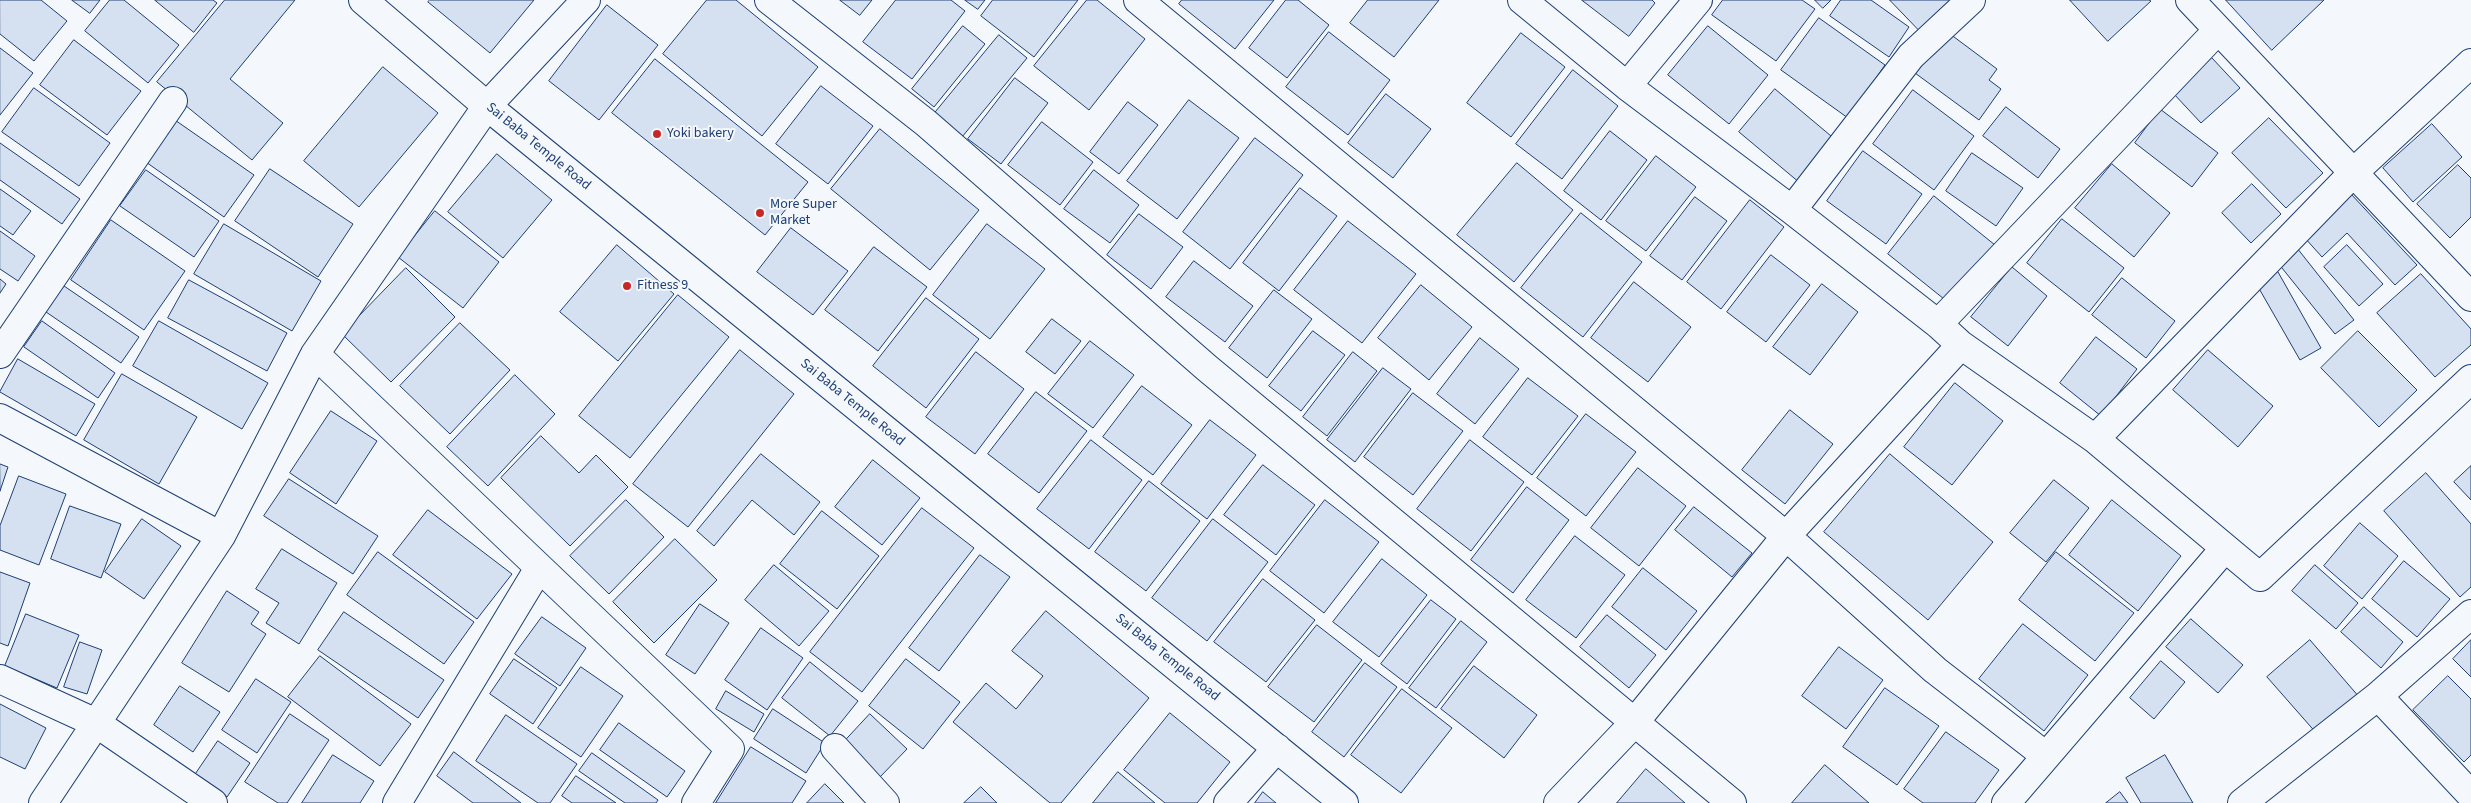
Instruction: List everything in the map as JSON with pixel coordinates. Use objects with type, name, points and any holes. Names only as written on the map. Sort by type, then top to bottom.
[{"type":"street","name":"Sai Baba Temple Road","points":[[363,0],[487,106],[1344,803]]},
{"type":"street","points":[[43,803],[222,536],[316,354],[487,106],[586,0]]},
{"type":"street","points":[[769,0],[926,123],[1207,368],[1732,803]]},
{"type":"street","points":[[1138,0],[1786,536],[1935,670],[2046,756]]},
{"type":"street","points":[[1522,0],[1627,86],[1792,210],[1938,324],[1962,345],[2095,439],[2260,577],[2471,378]]},
{"type":"street","points":[[1627,86],[1698,0]]},
{"type":"street","points":[[1792,210],[1911,56],[1970,0]]},
{"type":"street","points":[[2198,3],[2217,31],[2471,297]]},
{"type":"street","points":[[1938,324],[2217,31]]},
{"type":"street","points":[[2095,439],[2353,173],[2471,63]]},
{"type":"street","points":[[0,354],[173,101]]},
{"type":"street","points":[[1558,803],[1634,723],[1786,536],[1962,345]]},
{"type":"street","points":[[316,354],[730,749],[696,803]]},
{"type":"street","points":[[0,418],[222,536]]},
{"type":"street","points":[[2013,800],[2046,756],[2225,548]]},
{"type":"street","points":[[398,803],[539,568]]},
{"type":"street","points":[[2242,803],[2378,696],[2471,614]]},
{"type":"street","points":[[0,679],[96,723],[213,803]]},
{"type":"street","points":[[2378,696],[2471,795]]},
{"type":"street","points":[[835,748],[885,803]]},
{"type":"street","points":[[1228,803],[1277,748]]},
{"type":"building","points":[[0,0],[41,0],[67,21],[34,61],[0,34]]},
{"type":"building","points":[[72,0],[100,0],[90,13]]},
{"type":"building","points":[[110,0],[124,0],[179,45],[148,83],[85,31]]},
{"type":"building","points":[[155,0],[213,0],[217,3],[194,32]]},
{"type":"building","points":[[225,0],[295,0],[230,79],[283,123],[252,160],[157,82]]},
{"type":"building","points":[[430,0],[534,0],[490,53],[428,2]]},
{"type":"building","points":[[707,0],[736,0],[818,67],[762,136],[663,54]]},
{"type":"building","points":[[840,0],[872,0],[860,15]]},
{"type":"building","points":[[896,0],[951,0],[965,11],[912,79],[863,42]]},
{"type":"building","points":[[965,0],[985,0],[978,9]]},
{"type":"building","points":[[993,0],[1078,0],[1034,57],[981,16]]},
{"type":"building","points":[[1087,0],[1097,0],[1145,39],[1089,110],[1034,66]]},
{"type":"building","points":[[1182,0],[1274,0],[1235,49],[1179,4]]},
{"type":"building","points":[[1286,0],[1298,0],[1329,25],[1287,78],[1249,48]]},
{"type":"building","points":[[1368,0],[1439,0],[1394,57],[1350,23]]},
{"type":"building","points":[[1582,0],[1652,0],[1655,3],[1629,36]]},
{"type":"building","points":[[1723,0],[1802,0],[1815,9],[1776,61],[1712,15]]},
{"type":"building","points":[[1815,0],[1831,0],[1823,8]]},
{"type":"building","points":[[1841,0],[1871,0],[1909,27],[1889,57],[1830,16]]},
{"type":"building","points":[[1890,0],[1950,0],[1919,30]]},
{"type":"building","points":[[2070,0],[2149,0],[2151,1],[2108,41]]},
{"type":"building","points":[[2226,0],[2324,0],[2272,50]]},
{"type":"building","points":[[607,5],[658,45],[599,120],[549,81]]},
{"type":"building","points":[[1819,18],[1885,65],[1848,118],[1781,70]]},
{"type":"building","points":[[963,26],[985,44],[934,107],[912,89]]},
{"type":"building","points":[[1708,26],[1768,75],[1729,124],[1668,75]]},
{"type":"building","points":[[1946,31],[1997,69],[1989,80],[2001,89],[1979,120],[1915,73]]},
{"type":"building","points":[[1329,32],[1390,80],[1348,135],[1286,87]]},
{"type":"building","points":[[1521,33],[1565,67],[1511,137],[1467,103]]},
{"type":"building","points":[[999,35],[1027,58],[962,137],[934,114]]},
{"type":"building","points":[[74,40],[141,91],[107,135],[40,85]]},
{"type":"building","points":[[0,48],[33,73],[0,115]]},
{"type":"building","points":[[2212,58],[2240,88],[2201,123],[2173,93]]},
{"type":"building","points":[[655,59],[808,182],[765,235],[612,113]]},
{"type":"building","points":[[383,67],[438,113],[359,207],[304,161]]},
{"type":"building","points":[[1573,70],[1618,106],[1562,179],[1516,144]]},
{"type":"building","points":[[1015,78],[1048,103],[1001,164],[968,139]]},
{"type":"building","points":[[821,86],[873,126],[828,184],[776,144]]},
{"type":"building","points":[[34,88],[110,143],[79,186],[2,132]]},
{"type":"building","points":[[1775,89],[1837,141],[1800,183],[1739,132]]},
{"type":"building","points":[[1913,90],[1974,136],[1934,190],[1873,144]]},
{"type":"building","points":[[1386,94],[1431,129],[1393,178],[1348,143]]},
{"type":"building","points":[[1189,100],[1239,138],[1177,219],[1127,181]]},
{"type":"building","points":[[1128,102],[1158,125],[1119,174],[1090,152]]},
{"type":"building","points":[[2006,107],[2060,149],[2038,178],[1983,136]]},
{"type":"building","points":[[2160,109],[2218,153],[2192,187],[2135,143]]},
{"type":"building","points":[[172,118],[254,175],[224,217],[143,160]]},
{"type":"building","points":[[2269,118],[2323,173],[2286,208],[2232,153]]},
{"type":"building","points":[[1042,122],[1093,162],[1060,205],[1008,165]]},
{"type":"building","points":[[2432,124],[2462,157],[2413,202],[2383,168]]},
{"type":"building","points":[[880,129],[979,210],[930,270],[831,189]]},
{"type":"building","points":[[1610,131],[1647,160],[1601,220],[1564,191]]},
{"type":"building","points":[[1255,138],[1303,175],[1230,269],[1183,232]]},
{"type":"building","points":[[0,143],[80,199],[62,224],[0,180]]},
{"type":"building","points":[[1863,151],[1922,194],[1886,244],[1827,201]]},
{"type":"building","points":[[1972,153],[2023,188],[1996,226],[1946,191]]},
{"type":"building","points":[[497,154],[552,200],[503,258],[448,212]]},
{"type":"building","points":[[1656,156],[1696,187],[1646,251],[1606,221]]},
{"type":"building","points":[[1517,163],[1573,210],[1514,282],[1457,235]]},
{"type":"building","points":[[2112,164],[2170,213],[2134,257],[2075,208]]},
{"type":"building","points":[[2458,165],[2471,178],[2471,217],[2450,238],[2417,204]]},
{"type":"building","points":[[270,169],[353,224],[318,277],[235,221]]},
{"type":"building","points":[[146,170],[219,221],[194,257],[120,206]]},
{"type":"building","points":[[1094,170],[1139,205],[1110,243],[1064,209]]},
{"type":"building","points":[[2252,184],[2281,214],[2251,243],[2222,213]]},
{"type":"building","points":[[1300,188],[1337,216],[1279,291],[1243,263]]},
{"type":"building","points":[[0,189],[31,211],[13,235],[0,226]]},
{"type":"building","points":[[2351,194],[2417,265],[2395,285],[2347,233],[2322,257],[2304,237]]},
{"type":"building","points":[[1934,196],[1995,245],[1949,303],[1888,254]]},
{"type":"building","points":[[1695,197],[1727,221],[1682,280],[1650,256]]},
{"type":"building","points":[[1750,200],[1784,227],[1721,309],[1687,282]]},
{"type":"building","points":[[435,211],[499,262],[463,308],[398,257]]},
{"type":"building","points":[[1581,213],[1642,262],[1583,337],[1521,288]]},
{"type":"building","points":[[1139,214],[1183,247],[1151,289],[1107,255]]},
{"type":"building","points":[[2062,219],[2124,268],[2089,312],[2027,263]]},
{"type":"building","points":[[111,220],[185,271],[144,330],[71,280]]},
{"type":"building","points":[[1348,221],[1416,274],[1362,343],[1294,290]]},
{"type":"building","points":[[224,224],[321,281],[292,331],[194,274]]},
{"type":"building","points":[[987,224],[1045,269],[990,339],[933,295]]},
{"type":"building","points":[[791,228],[848,271],[813,315],[757,272]]},
{"type":"building","points":[[0,231],[35,256],[18,281],[0,269]]},
{"type":"building","points":[[617,245],[674,294],[618,361],[560,312]]},
{"type":"building","points":[[2347,245],[2383,284],[2359,306],[2324,267]]},
{"type":"building","points":[[874,247],[927,287],[878,351],[825,310]]},
{"type":"building","points":[[2297,248],[2354,320],[2335,334],[2278,263]]},
{"type":"building","points":[[1771,255],[1810,285],[1766,342],[1727,312]]},
{"type":"building","points":[[1194,261],[1253,306],[1225,342],[1166,297]]},
{"type":"building","points":[[2012,267],[2047,296],[2008,346],[1971,317]]},
{"type":"building","points":[[406,268],[455,317],[391,382],[342,334]]},
{"type":"building","points":[[2278,272],[2321,348],[2300,360],[2257,285]]},
{"type":"building","points":[[2421,274],[2471,329],[2471,345],[2435,377],[2377,313]]},
{"type":"building","points":[[2122,278],[2175,321],[2146,358],[2092,315]]},
{"type":"building","points":[[0,279],[6,284],[0,293]]},
{"type":"building","points":[[189,280],[287,333],[267,371],[168,318]]},
{"type":"building","points":[[1634,282],[1691,327],[1648,382],[1591,338]]},
{"type":"building","points":[[1822,284],[1858,312],[1810,375],[1773,347]]},
{"type":"building","points":[[1421,285],[1472,327],[1429,380],[1378,338]]},
{"type":"building","points":[[64,286],[139,337],[121,363],[46,312]]},
{"type":"building","points":[[1274,290],[1312,319],[1267,378],[1229,348]]},
{"type":"building","points":[[678,295],[729,337],[630,458],[579,416]]},
{"type":"building","points":[[926,298],[979,339],[926,408],[873,366]]},
{"type":"building","points":[[1052,319],[1081,341],[1055,374],[1026,352]]},
{"type":"building","points":[[42,321],[115,373],[98,398],[24,347]]},
{"type":"building","points":[[159,321],[268,383],[242,429],[133,366]]},
{"type":"building","points":[[460,323],[510,370],[450,434],[400,386]]},
{"type":"building","points":[[1313,331],[1345,355],[1301,411],[1269,386]]},
{"type":"building","points":[[2358,331],[2417,390],[2379,427],[2321,368]]},
{"type":"building","points":[[2096,337],[2137,369],[2101,416],[2060,383]]},
{"type":"building","points":[[1480,338],[1519,369],[1475,424],[1437,394]]},
{"type":"building","points":[[1090,341],[1134,375],[1093,428],[1048,394]]},
{"type":"building","points":[[740,350],[794,394],[688,527],[633,484]]},
{"type":"building","points":[[2208,350],[2273,406],[2238,447],[2173,390]]},
{"type":"building","points":[[976,352],[1024,389],[975,454],[926,417]]},
{"type":"building","points":[[1353,352],[1377,371],[1327,436],[1303,417]]},
{"type":"building","points":[[18,359],[95,404],[76,436],[0,392]]},
{"type":"building","points":[[1383,368],[1411,389],[1355,462],[1327,440]]},
{"type":"building","points":[[122,374],[197,417],[159,484],[84,440]]},
{"type":"building","points":[[515,375],[555,414],[488,486],[447,447]]},
{"type":"building","points":[[1528,378],[1578,416],[1532,475],[1483,437]]},
{"type":"building","points":[[1955,383],[2003,421],[1952,485],[1904,447]]},
{"type":"building","points":[[1142,386],[1192,425],[1153,475],[1103,437]]},
{"type":"building","points":[[1036,392],[1087,431],[1039,493],[988,454]]},
{"type":"building","points":[[1413,393],[1463,431],[1413,495],[1364,457]]},
{"type":"building","points":[[1790,410],[1833,444],[1785,504],[1742,470]]},
{"type":"building","points":[[331,411],[377,441],[336,504],[290,473]]},
{"type":"building","points":[[1586,414],[1636,452],[1586,516],[1537,478]]},
{"type":"building","points":[[1210,420],[1256,455],[1207,519],[1161,484]]},
{"type":"building","points":[[541,436],[579,473],[596,455],[628,487],[570,546],[501,478]]},
{"type":"building","points":[[1091,440],[1142,480],[1089,549],[1037,509]]},
{"type":"building","points":[[1470,440],[1524,482],[1471,551],[1417,509]]},
{"type":"building","points":[[761,454],[820,502],[794,535],[752,500],[714,546],[697,531]]},
{"type":"building","points":[[1890,454],[1993,542],[1928,620],[1824,532]]},
{"type":"building","points":[[873,460],[920,498],[882,545],[835,507]]},
{"type":"building","points":[[0,464],[8,467],[0,491]]},
{"type":"building","points":[[1263,465],[1315,505],[1276,555],[1224,515]]},
{"type":"building","points":[[2471,466],[2471,500],[2454,482]]},
{"type":"building","points":[[1638,468],[1686,506],[1639,566],[1591,528]]},
{"type":"building","points":[[2426,473],[2471,524],[2471,587],[2460,597],[2384,511]]},
{"type":"building","points":[[19,476],[66,494],[39,565],[0,550],[0,526]]},
{"type":"building","points":[[289,479],[378,536],[353,574],[264,516]]},
{"type":"building","points":[[2054,480],[2089,508],[2046,562],[2010,533]]},
{"type":"building","points":[[1149,481],[1200,521],[1146,591],[1095,552]]},
{"type":"building","points":[[1527,487],[1569,520],[1513,593],[1471,560]]},
{"type":"building","points":[[626,500],[664,537],[609,594],[570,556]]},
{"type":"building","points":[[1325,500],[1379,542],[1324,613],[1270,571]]},
{"type":"building","points":[[2112,500],[2181,556],[2138,611],[2069,555]]},
{"type":"building","points":[[70,506],[121,524],[101,578],[51,559]]},
{"type":"building","points":[[1694,507],[1752,553],[1732,577],[1675,530]]},
{"type":"building","points":[[922,508],[974,548],[862,692],[810,652]]},
{"type":"building","points":[[428,510],[512,574],[477,619],[393,555]]},
{"type":"building","points":[[822,511],[879,556],[837,609],[780,564]]},
{"type":"building","points":[[142,519],[181,546],[144,599],[105,572]]},
{"type":"building","points":[[1213,519],[1268,562],[1207,641],[1152,598]]},
{"type":"building","points":[[2360,523],[2398,556],[2362,599],[2324,566]]},
{"type":"building","points":[[1575,536],[1625,575],[1576,638],[1526,600]]},
{"type":"building","points":[[675,539],[717,580],[654,643],[613,602]]},
{"type":"building","points":[[282,549],[337,583],[299,644],[266,623],[279,603],[256,589]]},
{"type":"building","points":[[378,552],[474,622],[444,664],[347,595]]},
{"type":"building","points":[[2056,552],[2134,613],[2095,661],[2019,600]]},
{"type":"building","points":[[980,555],[1010,577],[939,671],[909,648]]},
{"type":"building","points":[[1382,559],[1427,595],[1379,657],[1333,622]]},
{"type":"building","points":[[2404,561],[2450,599],[2417,637],[2372,599]]},
{"type":"building","points":[[774,565],[829,611],[799,646],[745,600]]},
{"type":"building","points":[[2315,565],[2358,603],[2336,629],[2292,591]]},
{"type":"building","points":[[1643,568],[1697,611],[1666,650],[1612,607]]},
{"type":"building","points":[[0,572],[30,583],[8,646],[0,643]]},
{"type":"building","points":[[1263,579],[1315,620],[1266,682],[1214,642]]},
{"type":"building","points":[[227,591],[259,612],[251,624],[266,634],[229,692],[182,663]]},
{"type":"building","points":[[1431,600],[1456,619],[1407,684],[1381,664]]},
{"type":"building","points":[[700,604],[729,623],[695,674],[666,655]]},
{"type":"building","points":[[2364,607],[2403,642],[2381,668],[2341,632]]},
{"type":"building","points":[[1046,611],[1149,698],[1061,803],[1050,803],[953,722],[986,683],[1016,709],[1043,676],[1012,651]]},
{"type":"building","points":[[344,612],[444,680],[418,718],[318,650]]},
{"type":"building","points":[[26,614],[79,635],[57,688],[5,666]]},
{"type":"building","points":[[1607,615],[1656,655],[1629,688],[1580,647]]},
{"type":"building","points":[[542,617],[586,648],[560,686],[515,654]]},
{"type":"building","points":[[2191,619],[2243,665],[2218,693],[2166,647]]},
{"type":"building","points":[[1461,621],[1487,642],[1436,708],[1409,688]]},
{"type":"building","points":[[2023,624],[2088,675],[2044,731],[1979,679]]},
{"type":"building","points":[[1317,625],[1362,660],[1314,722],[1268,687]]},
{"type":"building","points":[[761,628],[803,658],[767,710],[725,680]]},
{"type":"building","points":[[2310,640],[2360,698],[2318,735],[2267,677]]},
{"type":"building","points":[[2471,640],[2471,677],[2453,659]]},
{"type":"building","points":[[80,642],[102,650],[87,694],[64,687]]},
{"type":"building","points":[[1839,647],[1883,680],[1846,729],[1802,696]]},
{"type":"building","points":[[320,656],[411,724],[380,766],[288,697]]},
{"type":"building","points":[[514,659],[557,688],[533,724],[490,694]]},
{"type":"building","points":[[906,659],[960,702],[923,749],[869,706]]},
{"type":"building","points":[[2161,661],[2185,682],[2154,719],[2130,698]]},
{"type":"building","points":[[810,662],[858,701],[830,736],[782,698]]},
{"type":"building","points":[[1365,663],[1397,687],[1344,757],[1312,732]]},
{"type":"building","points":[[1474,666],[1537,715],[1504,758],[1441,709]]},
{"type":"building","points":[[581,667],[623,696],[581,757],[538,728]]},
{"type":"building","points":[[2448,676],[2471,699],[2471,755],[2464,762],[2413,710]]},
{"type":"building","points":[[256,679],[291,702],[257,753],[222,730]]},
{"type":"building","points":[[180,686],[220,712],[193,752],[154,725]]},
{"type":"building","points":[[1885,688],[1939,726],[1897,785],[1843,747]]},
{"type":"building","points":[[1402,689],[1452,728],[1401,793],[1351,755]]},
{"type":"building","points":[[726,691],[764,714],[754,732],[716,709]]},
{"type":"building","points":[[0,704],[46,728],[25,769],[0,757]]},
{"type":"building","points":[[773,709],[825,743],[806,773],[754,739]]},
{"type":"building","points":[[1170,713],[1230,762],[1197,803],[1165,803],[1124,770]]},
{"type":"building","points":[[290,714],[329,740],[287,803],[278,803],[245,782]]},
{"type":"building","points":[[870,714],[907,749],[880,777],[844,742]]},
{"type":"building","points":[[506,715],[577,764],[550,803],[538,803],[476,761]]},
{"type":"building","points":[[619,723],[685,771],[667,797],[600,750]]},
{"type":"building","points":[[1946,732],[1999,770],[1975,803],[1923,803],[1904,789]]},
{"type":"building","points":[[218,741],[250,763],[227,797],[195,775]]},
{"type":"building","points":[[751,747],[806,781],[792,803],[716,803]]},
{"type":"building","points":[[454,752],[521,803],[473,803],[437,776]]},
{"type":"building","points":[[592,753],[658,800],[656,803],[625,803],[579,771]]},
{"type":"building","points":[[333,755],[374,781],[360,803],[302,803]]},
{"type":"building","points":[[2165,755],[2193,803],[2141,803],[2126,778]]},
{"type":"building","points":[[1825,765],[1869,803],[1792,803]]},
{"type":"building","points":[[1646,769],[1685,803],[1617,803]]},
{"type":"building","points":[[1118,772],[1155,803],[1093,803]]},
{"type":"building","points":[[576,776],[616,803],[572,803],[562,796]]},
{"type":"building","points":[[825,784],[844,803],[807,803]]},
{"type":"building","points":[[981,787],[997,803],[964,803]]},
{"type":"building","points":[[1263,792],[1276,803],[1255,803]]},
{"type":"building","points":[[2120,792],[2128,803],[2106,803]]},
{"type":"place","name":"Yoki bakery","points":[[657,134]]},
{"type":"place","name":"More Super Market","points":[[760,213]]},
{"type":"place","name":"Fitness 9","points":[[627,286]]}]
